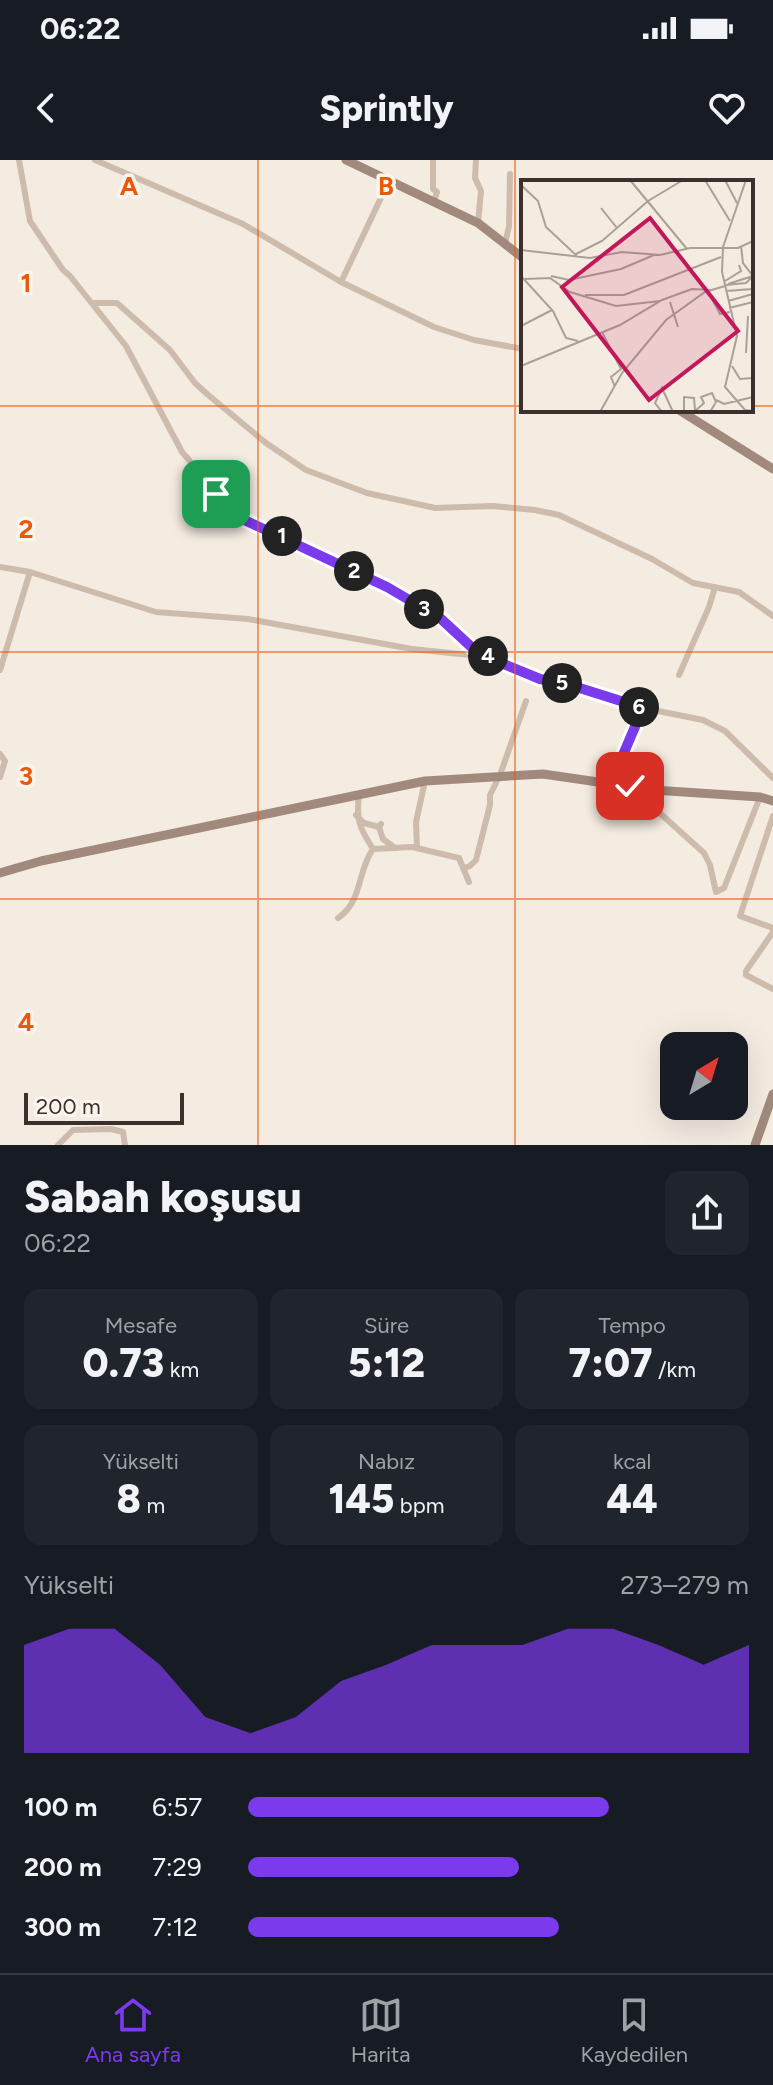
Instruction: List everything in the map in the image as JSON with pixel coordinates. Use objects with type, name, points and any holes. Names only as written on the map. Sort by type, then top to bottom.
[{"type":"street","points":[[19,160],[30,221],[63,270],[126,346],[182,452],[238,517],[387,587],[440,618],[479,654]]},
{"type":"street","points":[[95,160],[243,224],[341,282],[434,327],[474,340],[521,349]]},
{"type":"street","points":[[346,160],[478,223],[521,256]]},
{"type":"street","points":[[433,160],[433,189],[437,192],[434,202]]},
{"type":"street","points":[[476,160],[475,178],[481,191],[478,223]]},
{"type":"street","points":[[505,244],[509,226],[510,174]]},
{"type":"street","points":[[341,282],[389,181]]},
{"type":"street","points":[[92,303],[117,303],[170,350],[195,383],[266,443],[306,470],[367,493],[435,508],[493,506],[559,515],[652,559],[693,583],[739,592],[773,616]]},
{"type":"street","points":[[682,412],[773,469]]},
{"type":"street","points":[[0,567],[30,572],[156,612],[248,619],[412,649],[479,654],[540,679],[567,684],[643,708],[703,720],[725,731],[773,778]]},
{"type":"street","points":[[0,670],[30,572]]},
{"type":"street","points":[[679,675],[715,587]]},
{"type":"street","points":[[464,868],[476,860],[490,795],[526,701]]},
{"type":"street","points":[[611,783],[643,708]]},
{"type":"street","points":[[0,754],[5,761],[0,777]]},
{"type":"street","points":[[0,873],[41,861],[425,781],[543,774],[630,786],[760,797],[773,801]]},
{"type":"street","points":[[417,848],[416,822],[425,781]]},
{"type":"street","points":[[630,786],[704,853],[716,892],[724,888],[760,797]]},
{"type":"street","points":[[359,794],[356,815],[359,827],[373,849]]},
{"type":"street","points":[[356,815],[364,823],[380,826],[383,839],[395,848]]},
{"type":"street","points":[[773,816],[740,916],[773,930],[746,971],[746,975],[773,989]]},
{"type":"street","points":[[338,918],[350,906],[373,849],[417,848],[459,858],[469,882]]},
{"type":"street","points":[[755,1145],[773,1094]]},
{"type":"street","points":[[58,1145],[73,1130],[111,1129],[123,1132],[125,1145]]},
{"type":"route","points":[[216,494],[238,517],[299,543],[387,587],[440,618],[479,654],[540,679],[567,684],[643,708],[611,783],[630,786]]}]
